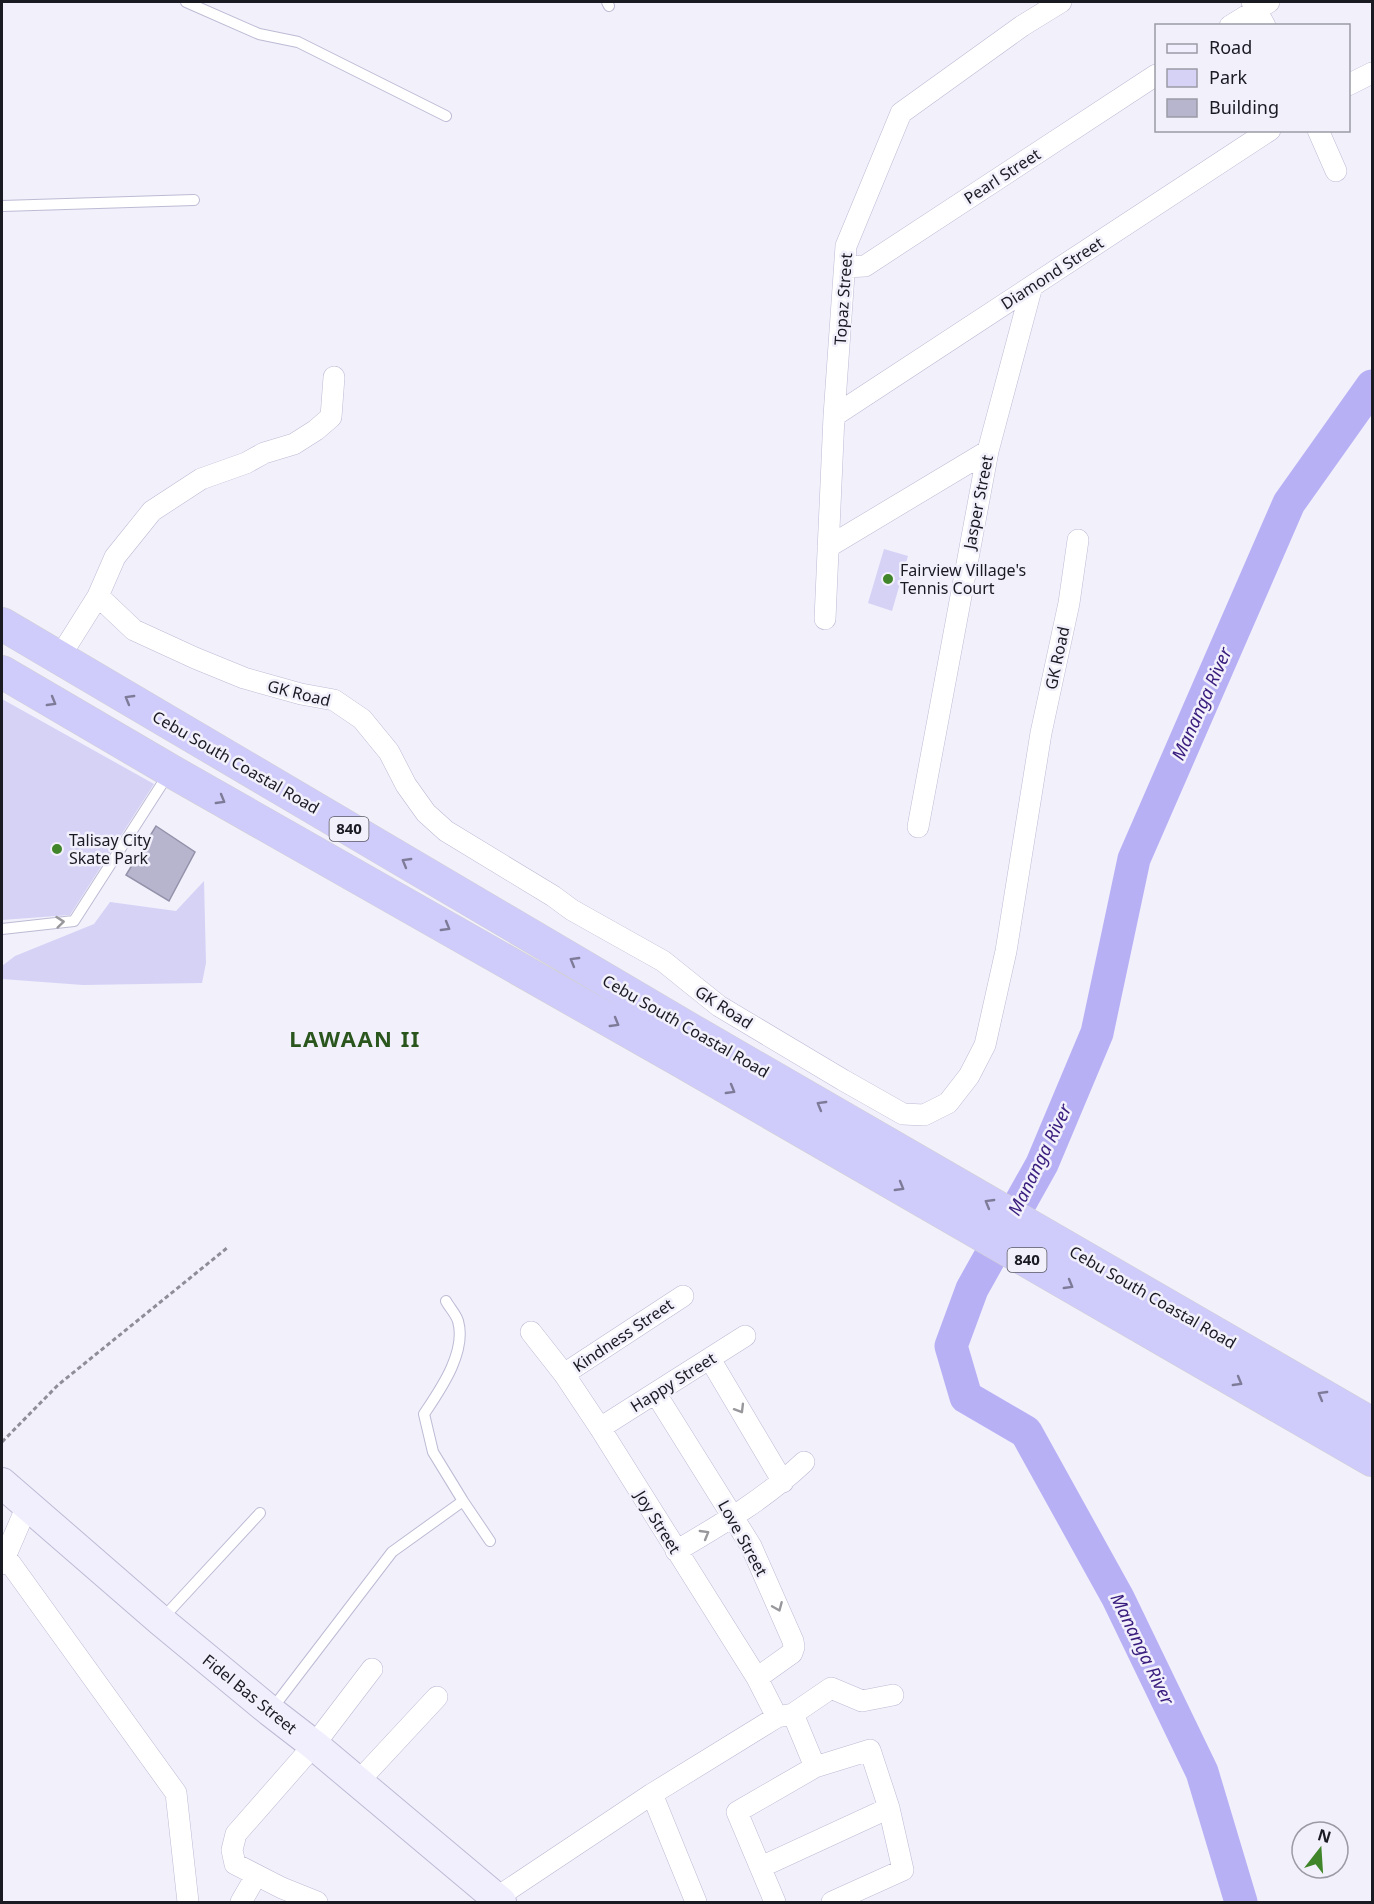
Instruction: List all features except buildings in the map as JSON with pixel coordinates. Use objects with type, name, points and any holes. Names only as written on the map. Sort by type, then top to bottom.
[{"type":"highway","name":"Cebu South Coastal Road","points":[[2,624],[689,1047],[1372,1460]]},
{"type":"highway","name":"Cebu South Coastal Road","points":[[2,672],[171,771],[689,1047],[1372,1424]]},
{"type":"street","name":"Topaz Street","points":[[825,619],[834,416],[846,246],[901,113],[1022,26],[1061,2]]},
{"type":"street","points":[[1234,24],[1260,9]]},
{"type":"street","points":[[1350,84],[1372,73]]},
{"type":"street","name":"Pearl Street","points":[[845,267],[865,266],[1155,76]]},
{"type":"street","name":"Diamond Street","points":[[834,416],[1267,132]]},
{"type":"street","points":[[1319,132],[1336,171]]},
{"type":"street","name":"Jasper Street","points":[[918,827],[988,451],[1032,286]]},
{"type":"street","points":[[59,658],[98,597],[115,557],[152,511],[201,479],[246,463],[264,453],[294,444],[324,424],[331,417],[334,377]]},
{"type":"street","points":[[828,547],[988,451]]},
{"type":"street","name":"GK Road","points":[[98,597],[134,630],[195,658],[244,678],[301,694],[334,700],[362,719],[389,752],[406,785],[426,813],[446,831],[572,910],[663,962],[718,1006],[903,1114],[924,1115],[948,1103],[969,1076],[985,1045],[1006,951],[1041,734],[1069,603],[1078,540]]},
{"type":"street","name":"Kindness Street","points":[[564,1374],[682,1296]]},
{"type":"street","name":"Joy Street","points":[[531,1332],[564,1374],[600,1428],[676,1551],[758,1678],[785,1715],[815,1767]]},
{"type":"street","name":"Happy Street","points":[[600,1428],[745,1336]]},
{"type":"street","points":[[710,1359],[783,1482]]},
{"type":"street","name":"Love Street","points":[[656,1394],[757,1557],[794,1647],[787,1657],[758,1678]]},
{"type":"street","points":[[676,1551],[733,1518],[783,1482],[804,1462]]},
{"type":"street","name":"Fidel Bas Street","points":[[2,1483],[161,1621],[270,1712],[314,1745],[498,1900]]},
{"type":"street","points":[[27,1506],[3,1560],[176,1793],[188,1902]]},
{"type":"street","points":[[317,1902],[256,1876],[235,1864],[232,1850],[236,1834],[314,1745],[372,1669]]},
{"type":"street","points":[[498,1900],[652,1794],[831,1688],[862,1701],[893,1695]]},
{"type":"street","points":[[358,1782],[437,1696]]},
{"type":"street","points":[[775,1902],[736,1812],[815,1767],[870,1750],[889,1808],[903,1870],[832,1902]]},
{"type":"street","points":[[652,1794],[696,1902]]},
{"type":"street","points":[[761,1867],[889,1808]]},
{"type":"street","points":[[241,1902],[256,1876]]},
{"type":"lane","points":[[186,2],[259,34],[298,42],[446,116]]},
{"type":"lane","points":[[2,206],[194,200]]},
{"type":"lane","points":[[2,929],[74,921],[171,771]]},
{"type":"lane","points":[[446,1301],[458,1320],[459,1335],[453,1364],[442,1388],[424,1414],[433,1452],[490,1541]]},
{"type":"lane","points":[[270,1712],[392,1552],[463,1502]]},
{"type":"lane","points":[[161,1621],[260,1513]]},
{"type":"path","points":[[2,1442],[58,1385],[227,1248]]},
{"type":"green space","name":"Fairview Village's Tennis Court","points":[[884,549],[908,556],[892,611],[868,603]]},
{"type":"green space","name":"Talisay City Skate Park","points":[[2,699],[154,784],[70,915],[2,920]]},
{"type":"green space","points":[[204,881],[206,963],[202,983],[83,985],[2,979],[2,966],[15,956],[94,924],[110,902],[176,911]]},
{"type":"waterway","name":"Mananga River","points":[[1241,1902],[1202,1772],[1118,1598],[1026,1432],[966,1397],[951,1346],[972,1289],[1042,1164],[1097,1033],[1134,859],[1289,503],[1372,386]]},
{"type":"place","name":"Fairview Village's Tennis Court","points":[[888,579]]},
{"type":"place","name":"Talisay City Skate Park","points":[[57,849]]},
{"type":"district","name":"LAWAAN II","points":[[355,1039]]}]
